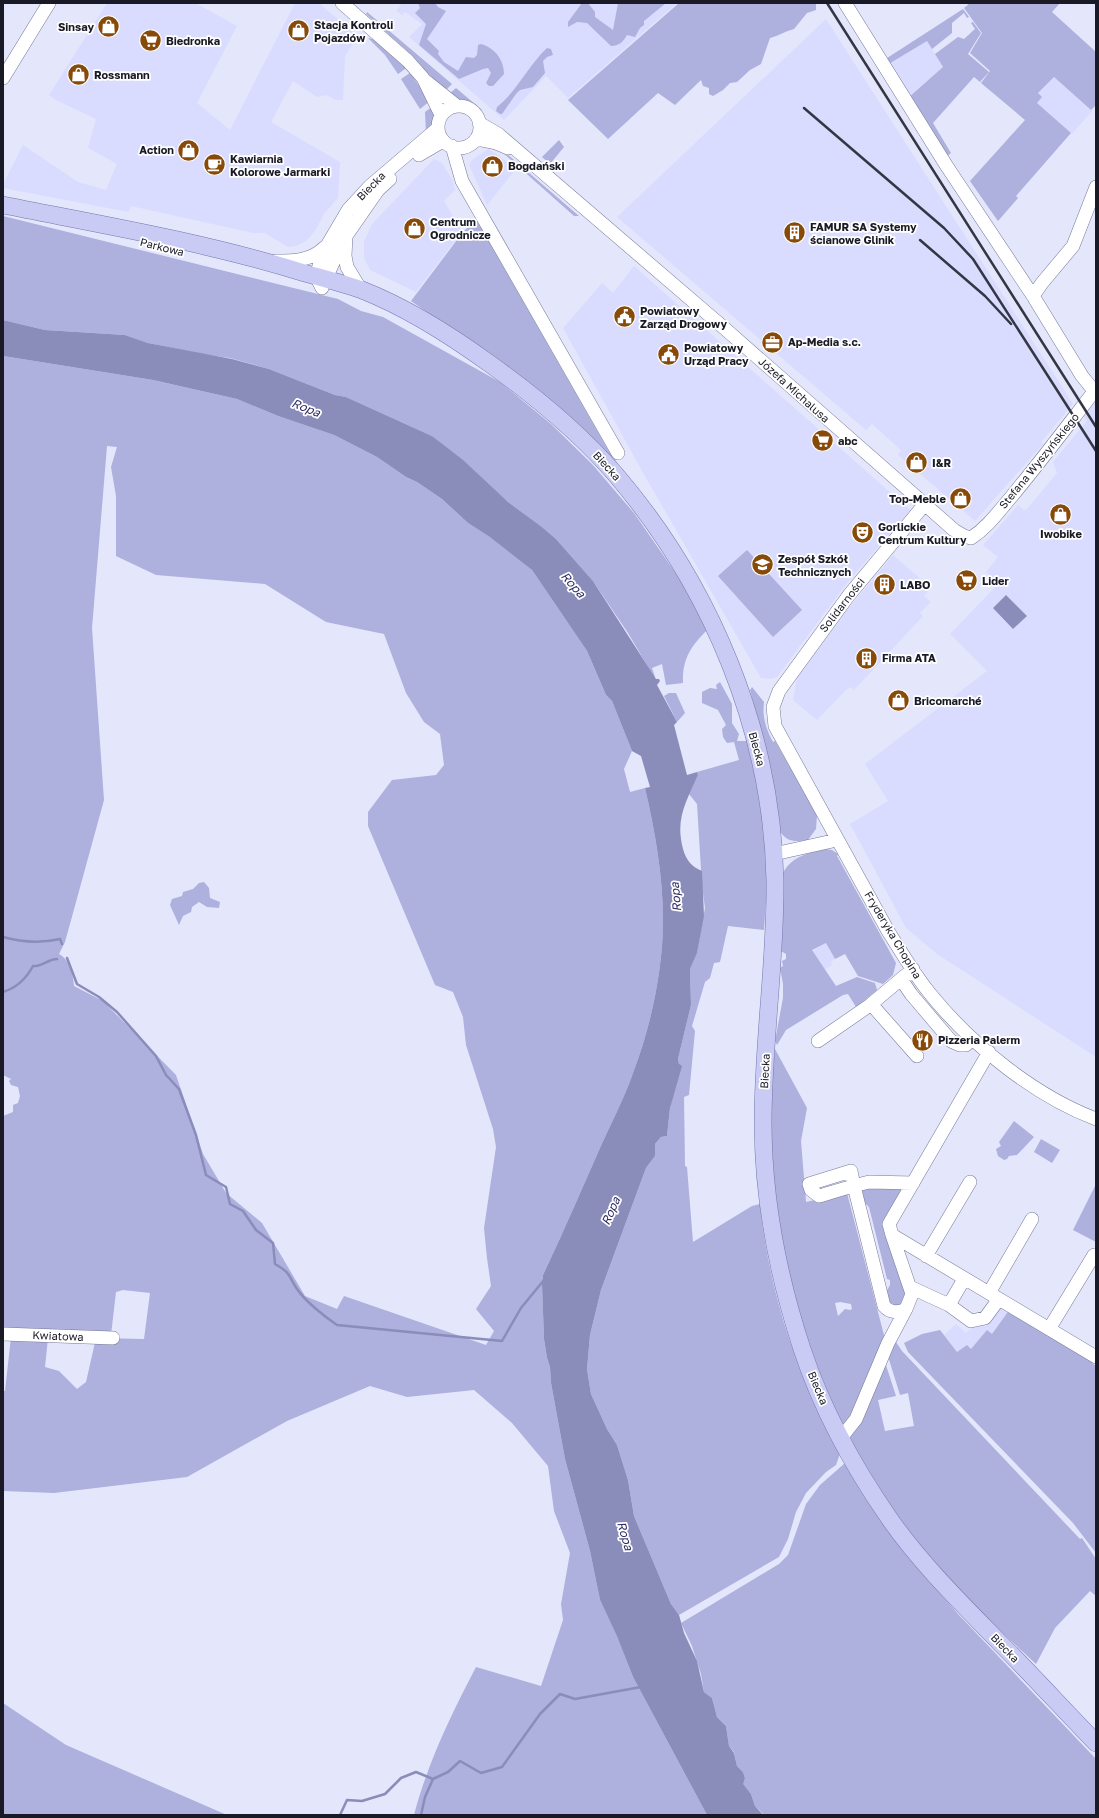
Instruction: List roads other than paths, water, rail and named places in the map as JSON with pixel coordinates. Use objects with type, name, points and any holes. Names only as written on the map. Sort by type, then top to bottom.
[{"type":"main road","name":"Parkowa","points":[[3,206],[176,239],[267,261],[322,281]]},
{"type":"main road","name":"Parkowa","points":[[3,206],[322,281]]},
{"type":"main road","name":"Biecka","points":[[322,281],[360,290],[394,304],[452,336],[510,378],[558,417],[614,473],[648,515],[699,595],[727,656],[751,726],[762,769],[774,854],[774,928],[764,1081],[764,1175],[772,1233],[786,1298],[804,1355],[830,1417],[841,1438],[866,1482],[891,1521],[910,1546],[947,1588],[1096,1743]]},
{"type":"main road","name":"Biecka","points":[[322,281],[441,339],[510,378]]},
{"type":"street","points":[[3,78],[50,3]]},
{"type":"street","name":"Biecka","points":[[342,3],[408,61],[423,78],[457,106],[471,110],[477,116],[479,131],[471,142],[465,159],[467,173],[486,220]]},
{"type":"street","points":[[845,3],[946,164],[1034,296],[1082,376],[1095,390]]},
{"type":"street","name":"Biecka","points":[[423,78],[462,181],[486,220],[618,453]]},
{"type":"street","points":[[440,122],[448,109],[457,106]]},
{"type":"street","name":"Biecka","points":[[322,281],[320,263],[328,244],[348,210],[370,186],[398,161],[427,139],[440,122]]},
{"type":"street","name":"Józefa Michalusa","points":[[479,123],[498,134],[723,327],[954,530],[964,536],[972,538],[981,532]]},
{"type":"street","name":"Biecka","points":[[322,281],[346,236],[378,190],[408,163],[430,147],[447,143],[471,142]]},
{"type":"street","name":"Józefa Michalusa","points":[[471,142],[496,142],[518,152]]},
{"type":"street","points":[[1034,296],[1042,283],[1073,246],[1096,188]]},
{"type":"street","points":[[346,236],[345,256],[347,267],[360,290]]},
{"type":"street","name":"Biecka","points":[[267,261],[307,259],[317,255],[328,244]]},
{"type":"street","name":"Stefana Wyszyńskiego","points":[[981,532],[1040,463],[1095,390]]},
{"type":"street","name":"Solidarności","points":[[772,713],[776,697],[788,678],[849,596],[924,504]]},
{"type":"street","name":"Fryderyka Chopina","points":[[772,713],[779,736],[837,840],[892,937],[932,996],[972,1039],[1013,1072],[1054,1098],[1096,1119]]},
{"type":"street","points":[[774,854],[837,840]]},
{"type":"street","points":[[818,1041],[871,1004],[913,969]]},
{"type":"street","points":[[901,979],[911,994],[951,1041],[960,1045],[966,1045],[972,1039]]},
{"type":"street","points":[[871,1004],[916,1056]]},
{"type":"street","points":[[841,1438],[856,1419],[888,1344],[912,1298],[910,1287],[889,1224],[989,1052]]},
{"type":"street","points":[[888,1344],[890,1327],[854,1186],[869,1182],[913,1183]]},
{"type":"street","points":[[926,1256],[970,1182]]},
{"type":"street","points":[[910,1287],[949,1305],[971,1321],[985,1318],[994,1296],[1032,1219]]},
{"type":"street","points":[[892,1235],[1096,1357]]},
{"type":"street","points":[[1049,1329],[1094,1255]]},
{"type":"street","points":[[949,1305],[964,1279]]},
{"type":"street","points":[[884,1306],[887,1310],[894,1312],[906,1309]]},
{"type":"street","name":"Kwiatowa","points":[[3,1334],[113,1338]]},
{"type":"water","name":"Ropa","points":[[3,320],[45,330],[125,335],[148,343],[232,359],[269,369],[335,395],[346,397],[432,436],[463,460],[508,502],[556,539],[593,581],[656,679],[659,679],[660,681],[657,685],[677,722],[674,725],[687,775],[697,772],[698,775],[683,811],[680,829],[683,849],[686,857],[692,865],[702,871],[704,916],[697,953],[690,969],[691,1005],[678,1059],[679,1064],[682,1066],[670,1108],[667,1136],[661,1137],[655,1144],[655,1156],[646,1168],[601,1290],[590,1335],[587,1369],[591,1394],[607,1429],[617,1445],[628,1480],[634,1516],[671,1604],[679,1615],[684,1633],[697,1661],[704,1692],[712,1698],[717,1717],[726,1726],[729,1746],[734,1753],[737,1766],[743,1772],[745,1778],[743,1784],[751,1794],[755,1806],[763,1815],[707,1815],[633,1677],[617,1636],[600,1600],[590,1551],[565,1459],[544,1339],[543,1275],[622,1102],[639,1055],[655,998],[661,958],[663,903],[655,837],[645,788],[650,787],[641,756],[632,751],[612,701],[606,695],[587,651],[532,570],[490,537],[468,523],[442,499],[377,457],[334,435],[278,416],[237,399],[153,380],[3,356]]},
{"type":"water","points":[[1006,595],[1027,616],[1013,629],[993,608]]},
{"type":"waterway","points":[[3,937],[32,941],[60,939],[62,944]]},
{"type":"waterway","points":[[67,958],[77,984],[99,997],[117,1012],[156,1056],[166,1075],[179,1089],[196,1135],[206,1175],[226,1187],[230,1204],[243,1211],[256,1230],[273,1243],[275,1264],[287,1272],[297,1289],[310,1304],[337,1325],[502,1341],[521,1308],[544,1280]]},
{"type":"waterway","points":[[3,992],[20,982],[33,966],[57,959]]},
{"type":"waterway","points":[[340,1815],[347,1800],[362,1801],[385,1794],[401,1778],[416,1772],[433,1779],[448,1772],[460,1761],[481,1773],[502,1767],[540,1714],[560,1694],[575,1699],[641,1687]]},
{"type":"waterway","points":[[421,1815],[425,1797],[433,1779]]},
{"type":"railway","points":[[827,3],[1096,427]]},
{"type":"railway","points":[[804,108],[944,228],[973,259],[1096,451]]},
{"type":"railway","points":[[920,240],[985,296],[1011,324]]},
{"type":"place","name":"Sinsay","points":[[109,27]]},
{"type":"place","name":"Stacja Kontroli Pojazdów","points":[[299,31]]},
{"type":"place","name":"Biedronka","points":[[151,41]]},
{"type":"place","name":"Rossmann","points":[[79,75]]},
{"type":"place","name":"Action","points":[[189,150]]},
{"type":"place","name":"Kawiarnia Kolorowe Jarmarki","points":[[215,165]]},
{"type":"place","name":"Bogdański","points":[[493,166]]},
{"type":"place","name":"Centrum Ogrodnicze","points":[[415,228]]},
{"type":"place","name":"FAMUR SA Systemy ścianowe Glinik","points":[[794,233]]},
{"type":"place","name":"Powiatowy Zarząd Drogowy","points":[[625,317]]},
{"type":"place","name":"Ap-Media s.c.","points":[[773,342]]},
{"type":"place","name":"Powiatowy Urząd Pracy","points":[[669,354]]},
{"type":"place","name":"abc","points":[[823,441]]},
{"type":"place","name":"I&R","points":[[916,463]]},
{"type":"place","name":"Top-Meble","points":[[961,499]]},
{"type":"place","name":"Iwobike","points":[[1061,514]]},
{"type":"place","name":"Gorlickie Centrum Kultury","points":[[862,533]]},
{"type":"place","name":"Zespół Szkół Technicznych","points":[[762,565]]},
{"type":"place","name":"Lider","points":[[967,581]]},
{"type":"place","name":"LABO","points":[[884,585]]},
{"type":"place","name":"Firma ATA","points":[[866,658]]},
{"type":"place","name":"Bricomarché","points":[[898,701]]},
{"type":"place","name":"Pizzeria Palerm","points":[[923,1040]]}]
